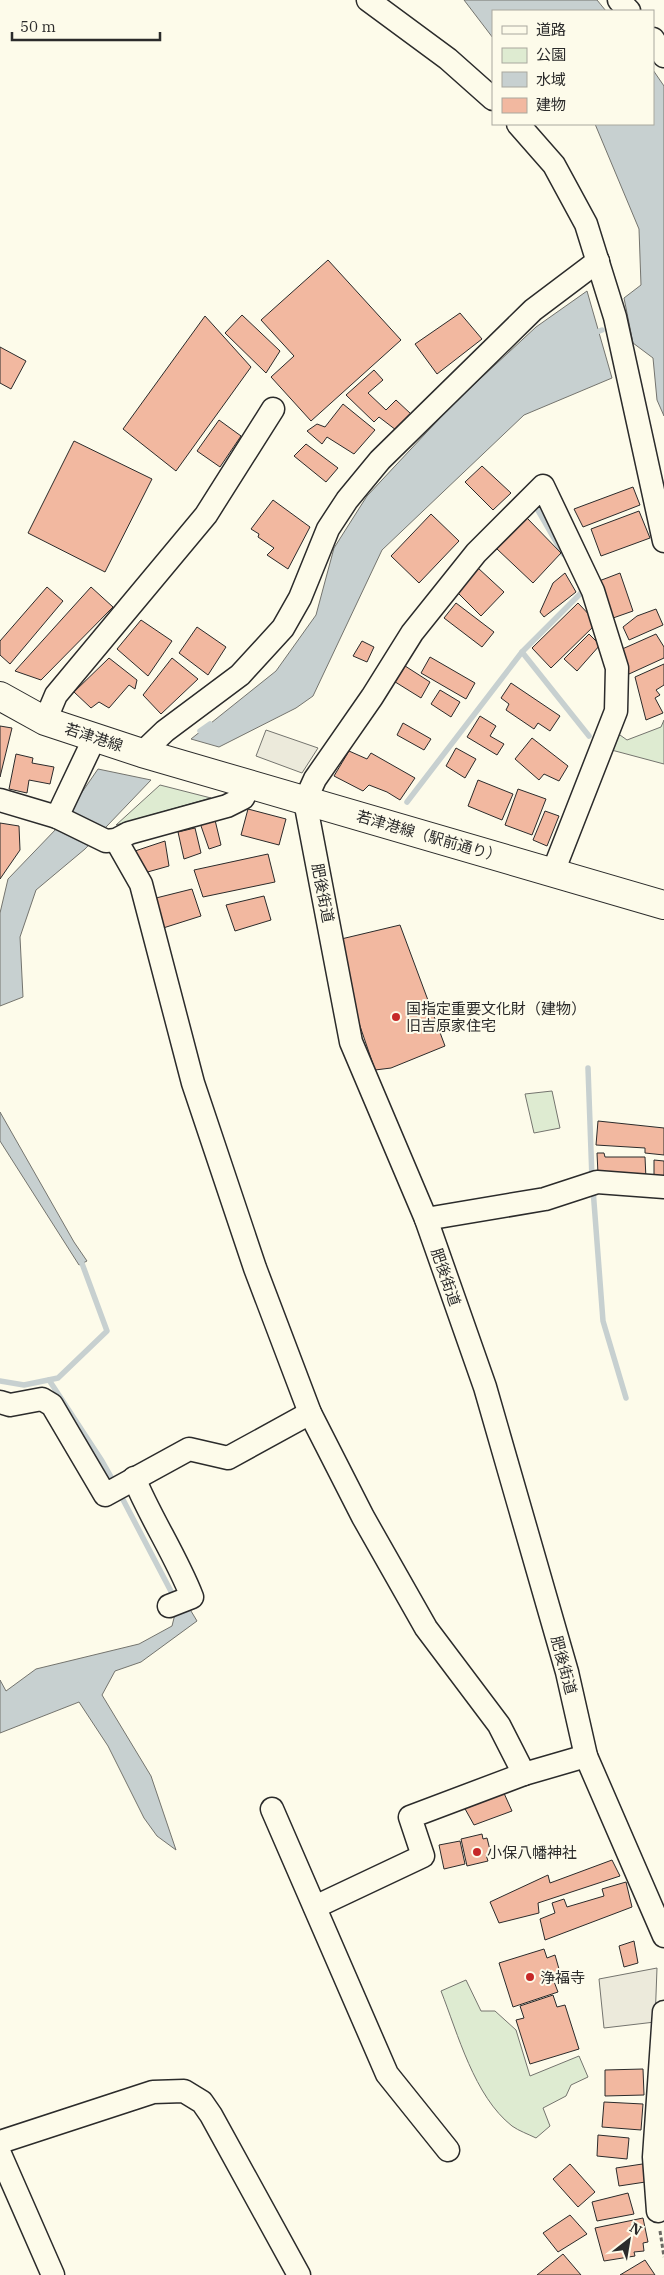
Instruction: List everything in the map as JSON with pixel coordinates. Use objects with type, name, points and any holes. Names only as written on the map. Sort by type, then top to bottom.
[{"type":"main road","name":"若津港線","points":[[0,696],[45,721],[193,768]]},
{"type":"main road","name":"若津港線（駅前通り）","points":[[193,768],[664,905]]},
{"type":"street","points":[[368,0],[448,59],[492,98]]},
{"type":"street","points":[[619,0],[628,10]]},
{"type":"street","points":[[654,41],[664,56]]},
{"type":"street","points":[[519,125],[554,165],[586,224],[618,326],[664,541]]},
{"type":"street","points":[[150,755],[165,731],[240,675],[283,628],[300,598],[328,529],[347,500],[380,460],[533,310],[598,261]]},
{"type":"street","points":[[45,721],[56,695],[206,515],[273,409]]},
{"type":"street","points":[[306,801],[315,779],[372,697],[412,634],[476,553],[543,486],[593,591],[617,668],[616,711],[553,872]]},
{"type":"street","points":[[57,817],[94,737]]},
{"type":"street","points":[[111,840],[129,833],[226,806],[243,798],[250,785]]},
{"type":"street","points":[[0,800],[57,817],[111,840],[141,884],[193,1083],[255,1268],[310,1413],[363,1517],[426,1628],[499,1725],[524,1774]]},
{"type":"street","name":"肥後街道","points":[[306,801],[351,1042],[426,1219],[485,1387],[568,1672],[586,1756],[664,1936]]},
{"type":"street","points":[[426,1219],[545,1199],[593,1184],[664,1187]]},
{"type":"street","points":[[0,1402],[10,1405],[42,1399],[52,1405],[105,1495],[189,1449],[228,1458],[310,1413]]},
{"type":"street","points":[[124,1485],[146,1507],[182,1570],[192,1597],[175,1604]]},
{"type":"street","points":[[315,1907],[423,1856],[410,1817],[524,1774],[586,1756]]},
{"type":"street","points":[[272,1809],[386,2074],[448,2150]]},
{"type":"street","points":[[658,2211],[654,2157],[664,2012]]},
{"type":"street","points":[[0,2142],[153,2092],[184,2091],[202,2102],[211,2115],[299,2275]]},
{"type":"street","points":[[0,2154],[54,2275]]},
{"type":"path","points":[[658,2211],[664,2257]]},
{"type":"green space","points":[[664,720],[664,764],[604,748],[613,730],[627,740],[661,727]]},
{"type":"green space","points":[[160,785],[211,798],[116,825]]},
{"type":"green space","points":[[552,1091],[560,1128],[534,1133],[525,1094]]},
{"type":"green space","points":[[466,1980],[481,2011],[495,2011],[516,2030],[530,2076],[579,2056],[588,2077],[571,2085],[566,2096],[543,2108],[550,2126],[536,2138],[512,2126],[499,2113],[477,2081],[461,2045],[441,1991]]},
{"type":"shaded area","points":[[266,730],[318,748],[302,773],[256,756]]},
{"type":"shaded area","points":[[657,1968],[655,2022],[604,2028],[599,1979]]},
{"type":"water","points":[[464,0],[597,0],[605,10],[492,10],[492,37]]},
{"type":"water","points":[[654,71],[664,86],[664,416],[657,400],[653,358],[633,343],[624,298],[641,285],[639,229],[595,125],[654,125]]},
{"type":"water","points":[[587,291],[612,378],[524,415],[382,550],[313,696],[296,708],[219,747],[191,739],[276,671],[316,615],[334,548],[367,496],[454,403],[536,327]]},
{"type":"water","points":[[98,769],[151,780],[85,849],[36,890],[20,937],[23,997],[0,1006],[0,913],[8,879],[58,827]]},
{"type":"water","points":[[0,1112],[74,1242],[87,1261],[79,1265],[0,1141]]},
{"type":"water","points":[[188,1606],[197,1621],[141,1662],[115,1671],[102,1695],[151,1776],[176,1850],[157,1836],[144,1818],[108,1746],[79,1702],[0,1733],[0,1680],[6,1691],[36,1669],[139,1644],[172,1626],[176,1610]]},
{"type":"building","points":[[328,260],[401,340],[311,421],[271,377],[294,356],[261,320]]},
{"type":"building","points":[[460,313],[482,339],[437,374],[415,344]]},
{"type":"building","points":[[242,315],[280,351],[266,373],[225,333]]},
{"type":"building","points":[[205,316],[251,367],[176,471],[123,429]]},
{"type":"building","points":[[0,347],[26,361],[11,389],[0,383]]},
{"type":"building","points":[[374,370],[383,380],[368,393],[386,410],[396,400],[411,414],[396,430],[379,417],[374,422],[346,395]]},
{"type":"building","points":[[343,404],[375,430],[354,454],[327,437],[322,444],[307,431],[317,424],[325,427]]},
{"type":"building","points":[[219,420],[241,436],[220,467],[197,451]]},
{"type":"building","points":[[74,441],[152,479],[105,572],[28,533]]},
{"type":"building","points":[[306,444],[338,468],[326,482],[294,456]]},
{"type":"building","points":[[482,466],[511,493],[493,510],[465,482]]},
{"type":"building","points":[[633,487],[640,505],[583,527],[574,509]]},
{"type":"building","points":[[273,500],[310,527],[288,569],[267,555],[274,548],[258,537],[259,534],[251,529]]},
{"type":"building","points":[[639,511],[650,538],[601,556],[591,529]]},
{"type":"building","points":[[431,514],[459,541],[419,583],[391,556]]},
{"type":"building","points":[[527,518],[561,553],[533,583],[497,549]]},
{"type":"building","points":[[478,568],[504,592],[481,616],[456,591]]},
{"type":"building","points":[[565,573],[576,592],[544,617],[540,612],[553,583]]},
{"type":"building","points":[[620,573],[633,611],[613,618],[599,581]]},
{"type":"building","points":[[47,587],[63,601],[10,664],[0,655],[0,641]]},
{"type":"building","points":[[91,587],[113,607],[41,680],[15,671]]},
{"type":"building","points":[[456,603],[494,632],[482,647],[444,618]]},
{"type":"building","points":[[578,603],[597,623],[551,668],[532,648]]},
{"type":"building","points":[[656,609],[663,625],[629,640],[623,627],[637,616]]},
{"type":"building","points":[[141,620],[172,641],[148,676],[117,649]]},
{"type":"building","points":[[197,627],[226,647],[208,675],[179,653]]},
{"type":"building","points":[[589,634],[600,645],[577,671],[564,659]]},
{"type":"building","points":[[656,634],[664,647],[664,658],[629,674],[620,650]]},
{"type":"building","points":[[362,641],[374,647],[367,662],[353,656]]},
{"type":"building","points":[[430,657],[475,683],[466,699],[421,673]]},
{"type":"building","points":[[109,658],[137,680],[135,689],[129,685],[109,708],[99,702],[91,708],[74,692]]},
{"type":"building","points":[[172,658],[198,679],[161,714],[143,695]]},
{"type":"building","points":[[402,664],[430,682],[421,698],[392,680]]},
{"type":"building","points":[[664,664],[664,685],[656,690],[660,695],[655,698],[663,713],[646,720],[635,677]]},
{"type":"building","points":[[511,683],[560,716],[550,731],[538,723],[534,729],[506,710],[509,704],[501,698]]},
{"type":"building","points":[[440,690],[460,702],[451,717],[431,704]]},
{"type":"building","points":[[480,716],[496,726],[490,736],[504,744],[497,755],[467,737]]},
{"type":"building","points":[[403,723],[431,739],[424,750],[397,735]]},
{"type":"building","points":[[0,726],[12,728],[0,777]]},
{"type":"building","points":[[532,738],[568,766],[559,781],[544,774],[539,780],[515,759]]},
{"type":"building","points":[[456,748],[476,759],[465,778],[446,766]]},
{"type":"building","points":[[349,751],[367,759],[371,753],[415,778],[400,800],[387,792],[369,785],[363,791],[334,776]]},
{"type":"building","points":[[16,754],[33,758],[32,763],[54,767],[50,784],[29,780],[27,793],[9,789]]},
{"type":"building","points":[[478,780],[513,794],[502,820],[468,806]]},
{"type":"building","points":[[518,789],[546,799],[532,835],[505,825]]},
{"type":"building","points":[[248,809],[286,819],[279,845],[241,835]]},
{"type":"building","points":[[545,811],[559,816],[547,846],[533,840]]},
{"type":"building","points":[[215,820],[221,845],[209,849],[200,823]]},
{"type":"building","points":[[0,823],[19,826],[20,850],[0,879]]},
{"type":"building","points":[[195,828],[201,853],[184,859],[178,832]]},
{"type":"building","points":[[165,841],[169,866],[144,873],[132,852]]},
{"type":"building","points":[[268,854],[275,882],[203,897],[194,870]]},
{"type":"building","points":[[192,889],[201,916],[160,929],[156,898]]},
{"type":"building","points":[[264,896],[271,920],[235,931],[226,905]]},
{"type":"building","name":"国指定重要文化財（建物） 旧吉原家住宅","points":[[400,925],[445,1046],[391,1068],[375,1070],[347,988],[337,940]]},
{"type":"building","points":[[598,1121],[664,1128],[664,1155],[645,1153],[645,1148],[596,1145]]},
{"type":"building","points":[[597,1153],[604,1153],[605,1157],[645,1157],[646,1179],[598,1174]]},
{"type":"building","points":[[654,1160],[664,1161],[664,1179],[654,1178]]},
{"type":"building","points":[[503,1791],[512,1811],[474,1825],[464,1807]]},
{"type":"building","points":[[482,1834],[483,1839],[487,1838],[491,1854],[486,1855],[488,1861],[467,1866],[461,1839]]},
{"type":"building","points":[[460,1841],[465,1864],[444,1869],[439,1845]]},
{"type":"building","points":[[612,1860],[620,1876],[538,1903],[539,1913],[499,1923],[490,1902],[548,1875],[550,1883]]},
{"type":"building","points":[[626,1882],[632,1907],[545,1940],[540,1919],[555,1913],[552,1903],[564,1899],[567,1907],[604,1896],[602,1889]]},
{"type":"building","points":[[634,1941],[638,1963],[624,1967],[619,1946]]},
{"type":"building","name":"浄福寺","points":[[544,1949],[547,1958],[555,1955],[561,1976],[553,1979],[558,1992],[513,2007],[499,1963]]},
{"type":"building","points":[[553,1995],[557,2007],[565,2005],[579,2049],[530,2064],[516,2020],[524,2018],[520,2006]]},
{"type":"building","points":[[643,2069],[644,2095],[605,2096],[605,2070]]},
{"type":"building","points":[[604,2102],[643,2104],[641,2130],[602,2127]]},
{"type":"building","points":[[598,2135],[629,2138],[627,2159],[597,2156]]},
{"type":"building","points":[[649,2163],[652,2181],[619,2186],[616,2168]]},
{"type":"building","points":[[570,2164],[595,2192],[578,2207],[553,2179]]},
{"type":"building","points":[[628,2193],[634,2214],[597,2221],[592,2202]]},
{"type":"building","points":[[570,2215],[587,2234],[558,2252],[543,2233]]},
{"type":"building","points":[[643,2218],[648,2242],[643,2243],[644,2251],[634,2252],[635,2256],[604,2261],[595,2228]]},
{"type":"building","points":[[563,2254],[581,2275],[537,2275]]},
{"type":"building","points":[[645,2260],[655,2275],[620,2275]]},
{"type":"waterway","points":[[592,334],[602,330]]},
{"type":"waterway","points":[[536,507],[563,554]]},
{"type":"waterway","points":[[407,802],[522,652],[582,592],[580,586]]},
{"type":"waterway","points":[[522,652],[589,736]]},
{"type":"waterway","points":[[200,731],[210,724]]},
{"type":"waterway","points":[[588,1068],[592,1179]]},
{"type":"waterway","points":[[593,1189],[603,1321],[626,1398]]},
{"type":"waterway","points":[[0,1381],[24,1385],[58,1378],[107,1331],[80,1258]]},
{"type":"waterway","points":[[49,1380],[115,1484]]},
{"type":"waterway","points":[[119,1492],[175,1599]]},
{"type":"place","name":"国指定重要文化財（建物） 旧吉原家住宅","points":[[396,1017]]},
{"type":"place","name":"小保八幡神社","points":[[477,1852]]},
{"type":"place","name":"浄福寺","points":[[530,1977]]}]
